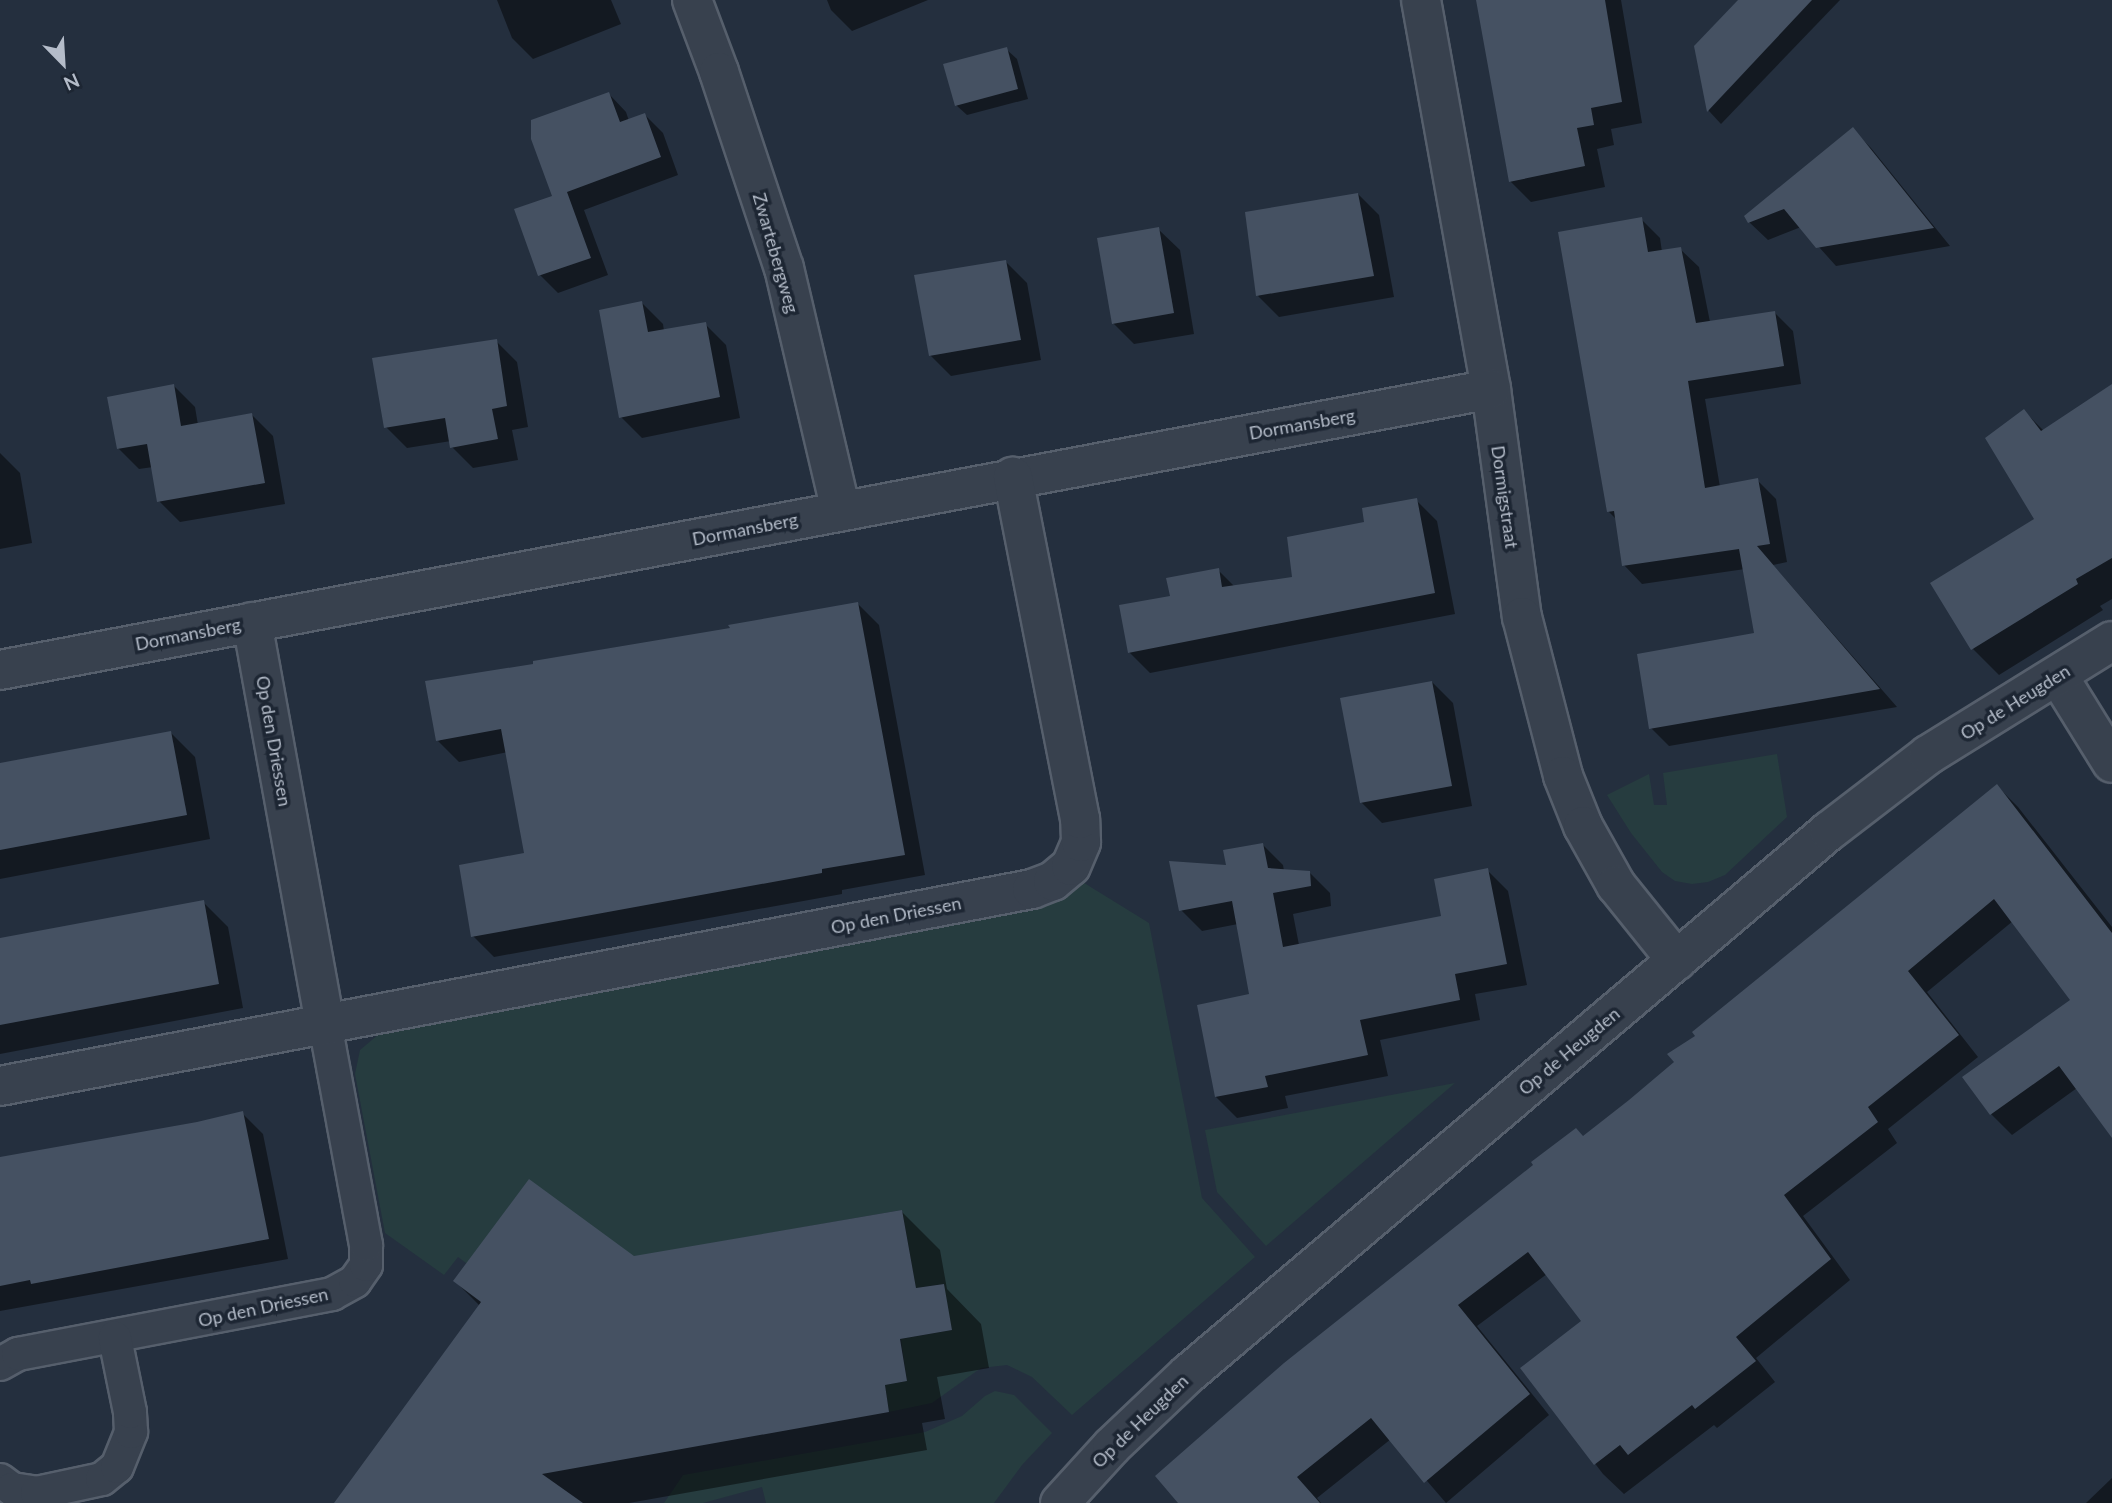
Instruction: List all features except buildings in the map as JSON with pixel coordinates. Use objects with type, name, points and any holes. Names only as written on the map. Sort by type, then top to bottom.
[{"type":"street","name":"Zwartebergweg","points":[[692,0],[719,72],[784,268],[841,511]]},
{"type":"street","name":"Dormigstraat","points":[[1421,0],[1491,389],[1522,617],[1563,776],[1583,826],[1616,885],[1677,961]]},
{"type":"street","name":"Dormansberg","points":[[0,670],[1491,389]]},
{"type":"street","name":"Op den Driessen","points":[[0,1086],[1032,889],[1054,881],[1071,866],[1082,842],[1080,819],[1013,477]]},
{"type":"street","name":"Op den Driessen","points":[[252,622],[325,1024]]},
{"type":"street","name":"Op de Heugden","points":[[1060,1503],[1112,1446],[1188,1374],[1879,790],[1928,755],[2112,641]]},
{"type":"street","points":[[2058,676],[2112,763]]},
{"type":"lane","name":"Op den Driessen","points":[[0,1364],[18,1354],[116,1338],[332,1294],[355,1281],[366,1265],[366,1245],[325,1024]]},
{"type":"lane","points":[[0,1480],[12,1489],[37,1493],[102,1479],[117,1467],[131,1432],[130,1412],[116,1338]]},
{"type":"green space","points":[[1777,754],[1787,817],[1725,875],[1708,882],[1692,884],[1675,881],[1662,872],[1631,833],[1607,795],[1649,774],[1654,805],[1667,805],[1663,773]]},
{"type":"green space","points":[[1081,881],[1149,923],[1202,1198],[1255,1257],[1072,1415],[1032,1377],[1007,1365],[981,1368],[932,1403],[889,1412],[885,1385],[907,1381],[901,1339],[952,1330],[943,1284],[916,1288],[902,1210],[634,1257],[466,1263],[458,1257],[444,1275],[385,1233],[355,1074],[360,1050],[379,1034],[393,1028],[1037,909],[1063,898]]},
{"type":"green space","points":[[1455,1083],[1266,1246],[1217,1192],[1205,1130]]},
{"type":"green space","points":[[995,1391],[1014,1395],[1052,1433],[1022,1465],[994,1503],[766,1503],[762,1487],[703,1503],[664,1503],[683,1475],[925,1432],[962,1416]]}]
